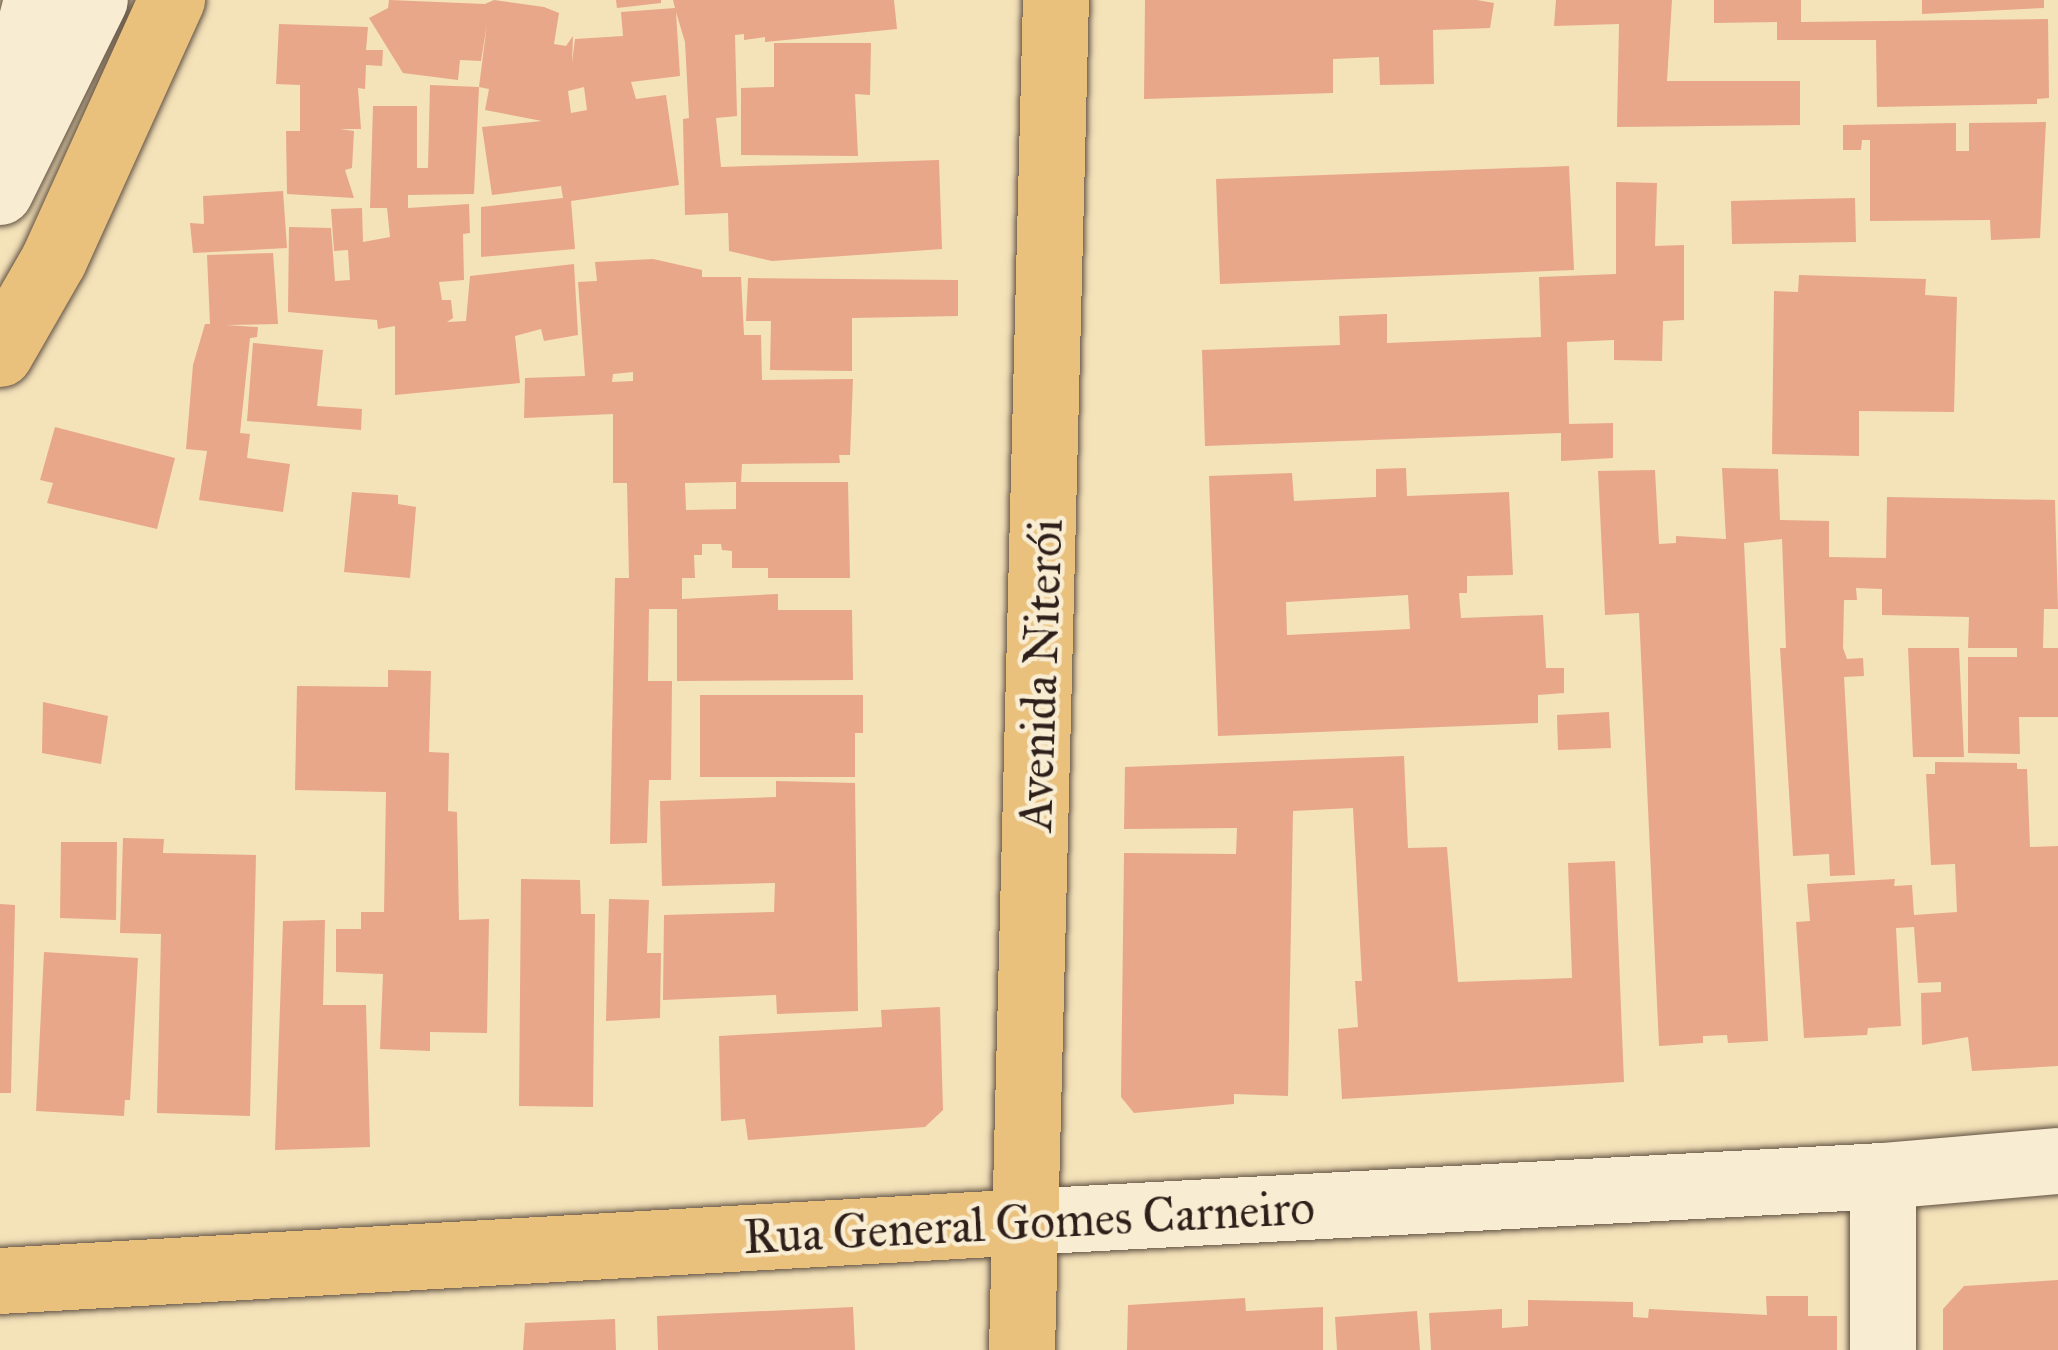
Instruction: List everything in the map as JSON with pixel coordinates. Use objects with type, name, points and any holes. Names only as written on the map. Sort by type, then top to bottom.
[{"type":"main road","points":[[0,354],[54,260],[172,0]]},
{"type":"main road","name":"Avenida Niterói","points":[[1022,1350],[1057,0]]},
{"type":"main road","name":"Rua General Gomes Carneiro","points":[[0,1281],[1025,1222]]},
{"type":"street","points":[[0,143],[37,0]]},
{"type":"street","points":[[0,192],[95,0]]},
{"type":"street","name":"Rua General Gomes Carneiro","points":[[1025,1222],[1883,1176],[2058,1161]]},
{"type":"street","points":[[1883,1176],[1883,1350]]},
{"type":"building","points":[[389,0],[485,4],[494,0],[544,7],[559,13],[554,44],[566,46],[573,36],[572,63],[575,39],[623,36],[621,12],[675,8],[673,0],[894,0],[897,29],[765,42],[765,37],[744,40],[744,34],[735,35],[737,116],[716,118],[721,167],[939,160],[942,249],[772,261],[729,251],[728,213],[685,215],[683,119],[689,118],[685,42],[676,12],[680,76],[631,82],[636,99],[666,95],[679,185],[571,201],[575,249],[481,257],[481,207],[563,198],[561,186],[492,195],[482,127],[542,121],[485,110],[489,89],[479,87],[487,24],[481,61],[460,60],[458,80],[403,73],[369,18],[388,8]],"holes":[[[584,87],[587,110],[571,113],[568,91]]]},
{"type":"building","points":[[616,0],[661,0],[661,3],[617,8]]},
{"type":"building","points":[[1145,0],[1494,3],[1490,28],[1433,30],[1434,84],[1380,85],[1379,57],[1333,59],[1333,93],[1144,99]]},
{"type":"building","points":[[1556,0],[1672,0],[1667,81],[1800,81],[1800,125],[1617,127],[1619,24],[1554,26]]},
{"type":"building","points":[[1714,0],[1801,0],[1801,22],[2048,19],[2049,98],[2037,99],[2037,104],[1877,107],[1876,40],[1777,40],[1777,22],[1714,23]]},
{"type":"building","points":[[1922,0],[2044,0],[2044,8],[1922,14]]},
{"type":"building","points":[[279,24],[368,27],[366,50],[383,50],[382,66],[366,65],[365,89],[358,88],[361,129],[340,129],[354,131],[352,168],[345,170],[354,198],[287,194],[286,131],[300,131],[300,85],[276,84]]},
{"type":"building","points":[[774,43],[871,43],[870,95],[855,94],[858,156],[741,155],[741,88],[774,87]]},
{"type":"building","points":[[430,85],[479,87],[474,194],[408,195],[408,208],[469,204],[470,233],[463,234],[464,280],[439,282],[442,300],[451,300],[453,318],[447,322],[466,321],[470,276],[574,264],[578,335],[544,341],[541,329],[515,336],[520,383],[395,395],[395,326],[378,329],[377,320],[288,312],[289,227],[331,228],[335,281],[350,280],[348,250],[334,251],[331,209],[362,208],[363,242],[390,237],[387,208],[370,208],[373,106],[417,106],[417,168],[428,168]]},
{"type":"building","points":[[2046,122],[2040,238],[1991,240],[1990,220],[1870,221],[1870,140],[1862,140],[1861,150],[1843,150],[1843,125],[1956,123],[1956,151],[1969,151],[1969,123]]},
{"type":"building","points":[[1569,166],[1574,270],[1220,284],[1216,179]]},
{"type":"building","points":[[1616,182],[1657,183],[1655,246],[1684,245],[1684,320],[1663,321],[1662,361],[1614,360],[1614,340],[1567,342],[1569,424],[1613,423],[1613,458],[1561,461],[1561,433],[1205,446],[1202,350],[1340,345],[1339,316],[1387,314],[1387,343],[1541,337],[1539,277],[1616,274]]},
{"type":"building","points":[[283,191],[287,248],[193,253],[190,223],[204,224],[203,196]]},
{"type":"building","points":[[1855,198],[1856,242],[1732,244],[1731,201]]},
{"type":"building","points":[[273,253],[278,324],[226,325],[258,327],[257,337],[250,338],[240,433],[250,434],[247,458],[290,464],[283,512],[199,500],[207,451],[186,449],[193,365],[205,324],[210,324],[207,255]]},
{"type":"building","points":[[653,259],[702,270],[702,277],[741,277],[744,335],[761,335],[762,380],[853,379],[850,455],[839,455],[840,463],[742,464],[741,482],[848,482],[850,578],[768,578],[768,568],[732,568],[732,551],[722,550],[721,544],[702,544],[702,555],[694,555],[695,578],[682,578],[682,599],[778,594],[778,610],[852,610],[853,680],[677,681],[677,609],[649,609],[648,681],[672,681],[671,780],[649,780],[647,843],[610,844],[615,578],[629,578],[627,483],[613,483],[613,414],[524,418],[525,378],[585,376],[578,282],[597,281],[595,262]],"holes":[[[633,372],[633,381],[612,382],[613,374]],[[736,482],[736,509],[686,510],[685,483]]]},
{"type":"building","points":[[1799,275],[1926,279],[1925,295],[1957,297],[1954,412],[1859,411],[1859,456],[1772,454],[1774,291],[1798,292]]},
{"type":"building","points":[[748,278],[958,280],[958,316],[852,318],[852,371],[770,370],[771,321],[746,321]]},
{"type":"building","points":[[253,343],[323,350],[317,406],[362,409],[361,430],[247,421]]},
{"type":"building","points":[[55,427],[175,458],[157,529],[47,503],[53,483],[40,480]]},
{"type":"building","points":[[1406,468],[1407,496],[1509,492],[1513,575],[1467,576],[1467,593],[1459,593],[1461,618],[1543,615],[1546,668],[1564,668],[1564,693],[1538,695],[1538,723],[1218,736],[1209,476],[1292,473],[1294,501],[1376,497],[1376,469]],"holes":[[[1408,595],[1410,629],[1287,635],[1286,602]]]},
{"type":"building","points":[[1722,468],[1778,469],[1780,520],[1829,521],[1829,557],[1886,558],[1887,497],[2055,500],[2058,609],[2044,609],[2043,648],[2058,648],[2058,717],[2019,717],[2020,754],[1968,753],[1968,657],[2017,657],[2017,648],[1968,648],[1969,617],[1882,615],[1882,589],[1856,588],[1857,600],[1844,600],[1843,648],[1847,659],[1863,658],[1864,676],[1844,677],[1855,875],[1830,876],[1829,854],[1793,856],[1780,648],[1786,648],[1782,539],[1744,543],[1768,1041],[1728,1043],[1727,1035],[1703,1036],[1703,1043],[1659,1046],[1639,613],[1605,615],[1598,471],[1655,470],[1659,544],[1676,543],[1676,536],[1726,539]]},
{"type":"building","points":[[352,492],[398,495],[398,504],[416,507],[410,578],[344,572]]},
{"type":"building","points":[[1908,648],[1959,648],[1964,757],[1913,757]]},
{"type":"building","points":[[388,670],[431,671],[429,752],[449,753],[448,811],[457,812],[459,920],[489,919],[487,1033],[430,1032],[430,1051],[380,1049],[383,974],[336,972],[336,929],[361,929],[361,912],[384,912],[386,792],[295,790],[297,686],[388,687]]},
{"type":"building","points":[[700,695],[863,695],[863,733],[855,733],[855,777],[700,777]]},
{"type":"building","points":[[43,702],[108,716],[101,764],[42,753]]},
{"type":"building","points":[[1609,712],[1611,748],[1558,750],[1557,715]]},
{"type":"building","points":[[1404,756],[1408,848],[1447,847],[1458,982],[1572,978],[1568,863],[1615,861],[1624,1082],[1342,1099],[1338,1029],[1358,1027],[1355,981],[1362,981],[1353,808],[1293,811],[1288,1096],[1234,1094],[1234,1104],[1134,1113],[1121,1097],[1124,853],[1236,854],[1237,828],[1124,829],[1125,767]]},
{"type":"building","points":[[1935,762],[2017,763],[2017,769],[2027,769],[2030,847],[2058,846],[2058,1066],[1972,1071],[1968,1037],[1922,1045],[1921,993],[1941,992],[1941,982],[1918,983],[1914,927],[1896,928],[1901,1026],[1868,1028],[1867,1035],[1804,1038],[1796,922],[1810,921],[1807,884],[1895,879],[1894,886],[1912,885],[1914,915],[1957,912],[1955,864],[1931,865],[1926,774],[1935,774]]},
{"type":"building","points":[[776,781],[855,783],[858,1011],[777,1014],[776,995],[663,1000],[664,915],[774,912],[775,883],[662,886],[660,801],[776,797]]},
{"type":"building","points":[[123,838],[164,839],[163,853],[256,855],[250,1116],[157,1113],[161,934],[120,933]]},
{"type":"building","points":[[61,842],[117,842],[116,920],[60,918]]},
{"type":"building","points":[[521,879],[580,880],[581,914],[595,914],[593,1107],[519,1106]]},
{"type":"building","points":[[609,899],[649,900],[647,953],[661,953],[660,1018],[606,1021]]},
{"type":"building","points":[[0,904],[15,905],[11,1093],[0,1093]]},
{"type":"building","points":[[325,920],[323,1005],[366,1005],[370,1147],[275,1150],[283,921]]},
{"type":"building","points":[[44,952],[138,958],[130,1100],[125,1100],[124,1116],[36,1111]]},
{"type":"building","points":[[940,1007],[943,1110],[925,1127],[748,1140],[745,1119],[721,1121],[719,1036],[882,1027],[881,1010]]},
{"type":"building","points":[[2058,1280],[2058,1350],[1943,1350],[1943,1309],[1964,1286]]},
{"type":"building","points":[[1766,1296],[1808,1296],[1808,1316],[1837,1316],[1837,1350],[1431,1350],[1429,1313],[1502,1309],[1502,1328],[1528,1326],[1528,1300],[1633,1302],[1633,1317],[1648,1318],[1649,1309],[1767,1315]]},
{"type":"building","points":[[1245,1298],[1246,1311],[1323,1307],[1323,1350],[1127,1350],[1128,1305]]},
{"type":"building","points":[[853,1307],[855,1350],[658,1350],[657,1316]]},
{"type":"building","points":[[1417,1311],[1420,1350],[1337,1350],[1335,1317]]},
{"type":"building","points":[[615,1319],[616,1350],[523,1350],[525,1323]]}]
